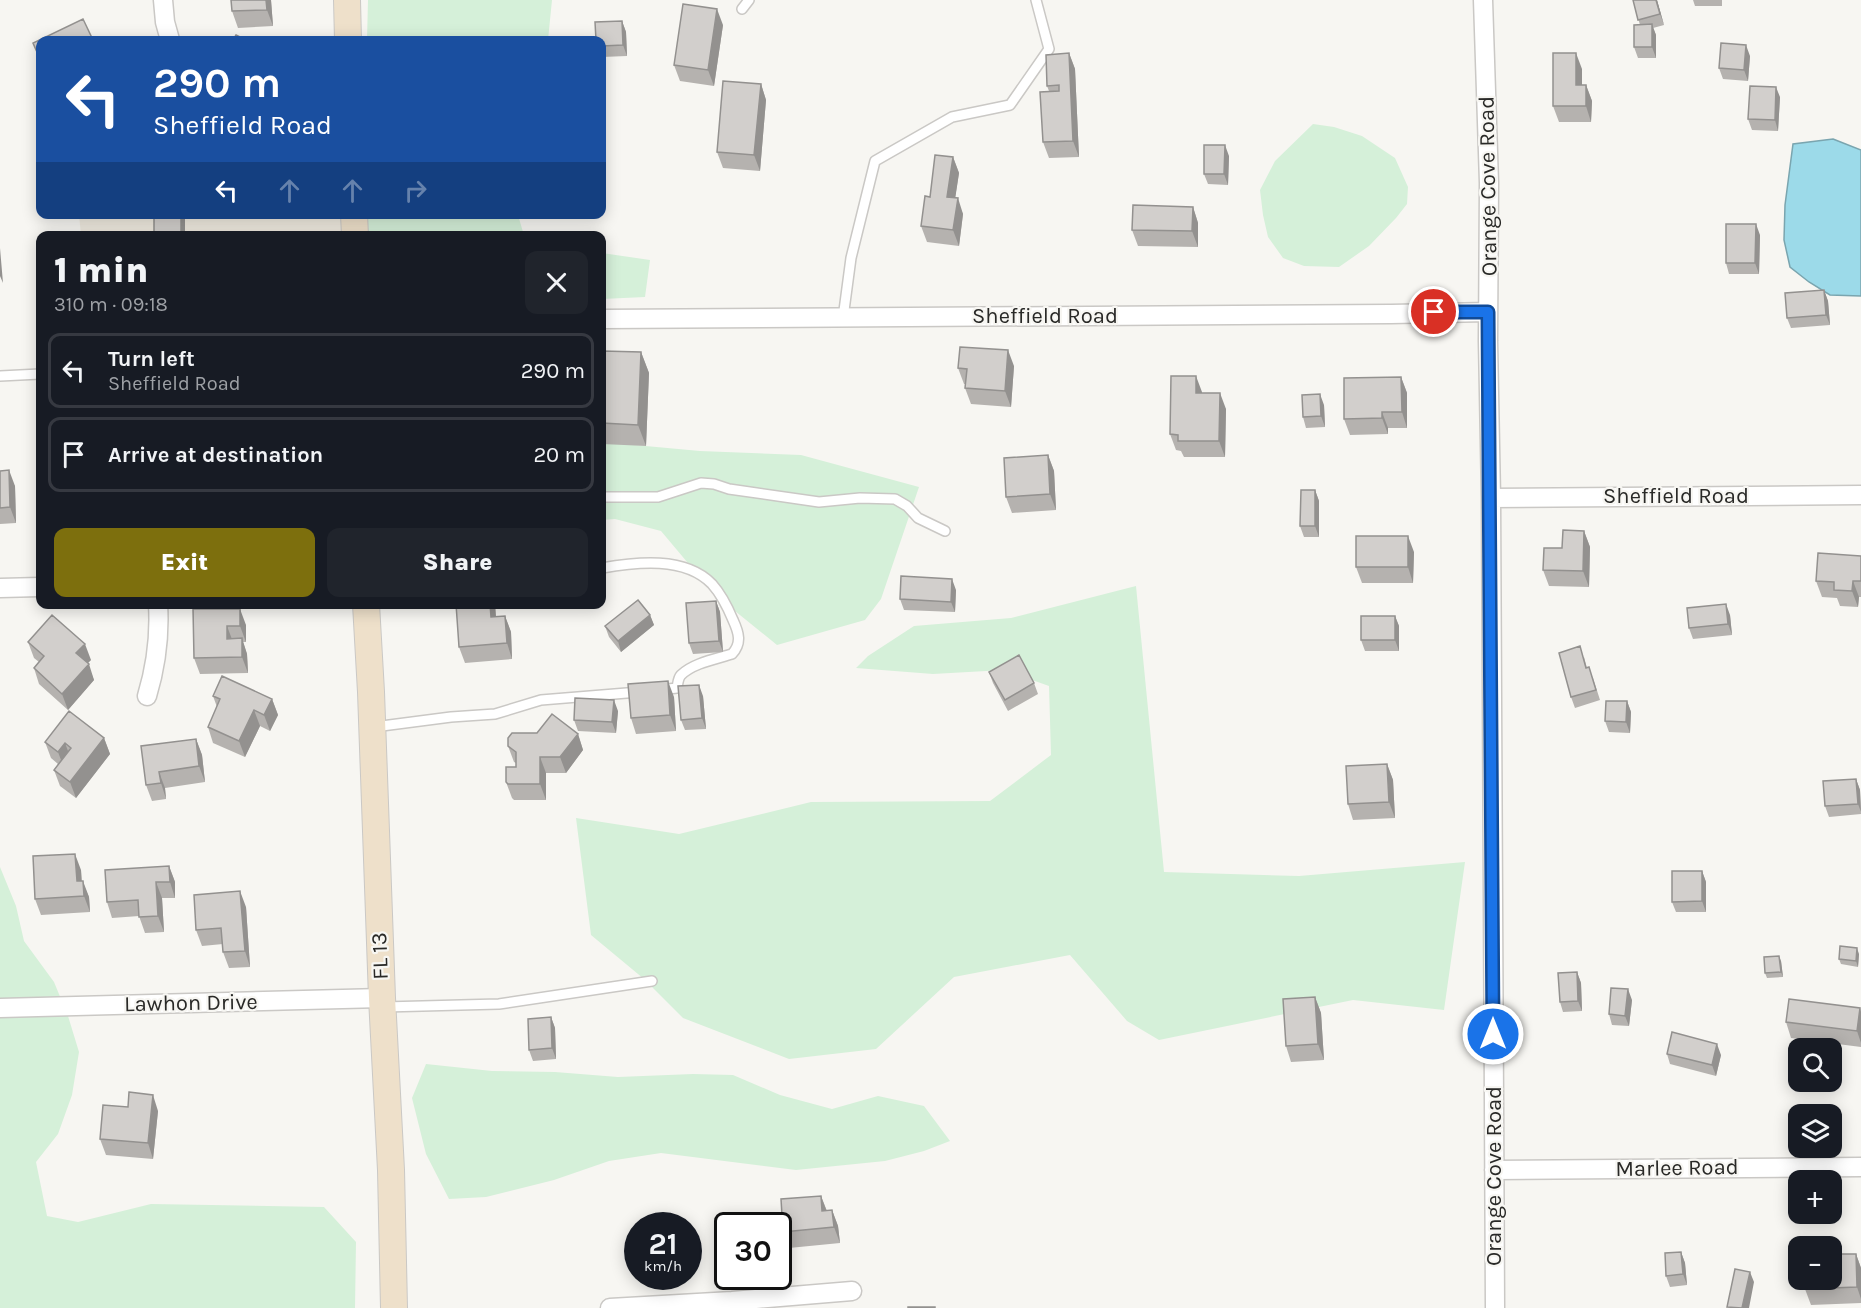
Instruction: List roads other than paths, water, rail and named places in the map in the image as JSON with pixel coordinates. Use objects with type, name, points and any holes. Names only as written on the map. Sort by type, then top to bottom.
[{"type":"main road","points":[[346,0],[348,36]]},
{"type":"main road","name":"FL 13","points":[[366,609],[391,1170],[394,1308]]},
{"type":"street","points":[[163,0],[169,36]]},
{"type":"street","name":"Orange Cove Road","points":[[1483,0],[1489,183],[1495,1308]]},
{"type":"street","name":"Sheffield Road","points":[[606,319],[1488,312]]},
{"type":"street","name":"Sheffield Road","points":[[1491,498],[1861,495]]},
{"type":"street","points":[[0,588],[36,587]]},
{"type":"street","points":[[147,696],[154,674],[159,641],[158,609]]},
{"type":"street","name":"Lawhon Drive","points":[[0,1008],[382,1003]]},
{"type":"street","name":"Marlee Road","points":[[1494,1170],[1861,1167]]},
{"type":"street","points":[[610,1308],[852,1291]]},
{"type":"lane","points":[[742,9],[749,0]]},
{"type":"lane","points":[[843,318],[851,258],[875,161],[952,117],[1010,105],[1049,50],[1036,0]]},
{"type":"lane","points":[[0,376],[36,374]]},
{"type":"lane","points":[[606,497],[658,497],[701,483],[819,502],[860,498],[895,499],[907,506],[918,518],[945,531]]},
{"type":"lane","points":[[373,727],[495,714],[541,700],[677,688],[679,677],[682,674],[732,654],[736,649],[739,642],[736,627],[727,606],[712,584],[696,573],[679,567],[655,564],[630,563],[606,567]]},
{"type":"lane","points":[[382,1003],[499,1004],[652,981]]},
{"type":"water","points":[[1833,139],[1861,150],[1861,296],[1830,295],[1809,282],[1790,267],[1784,240],[1785,205],[1793,144]]}]
